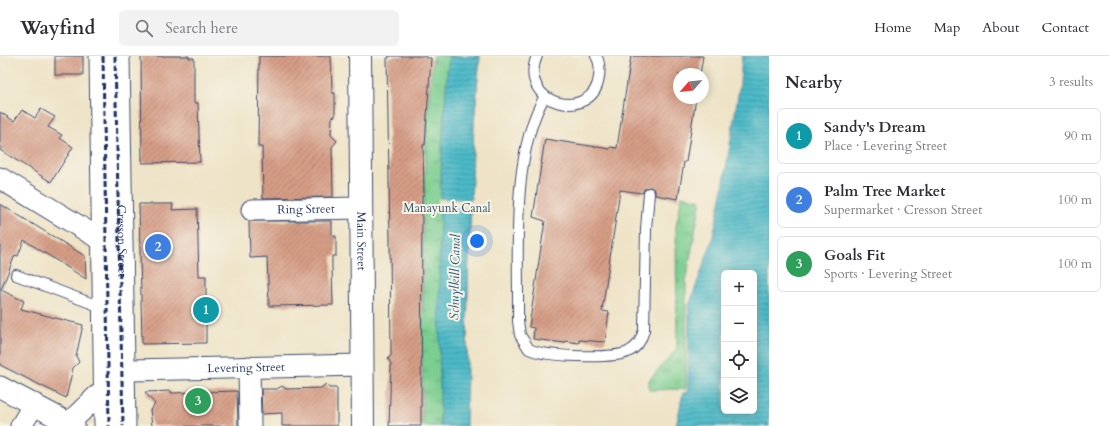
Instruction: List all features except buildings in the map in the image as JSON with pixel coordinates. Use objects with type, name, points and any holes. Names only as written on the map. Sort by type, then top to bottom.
[{"type":"street","name":"Cresson Street","points":[[100,56],[105,426]]},
{"type":"street","name":"Cresson Street","points":[[119,56],[125,426]]},
{"type":"street","name":"Main Street","points":[[360,56],[363,426]]},
{"type":"street","points":[[0,178],[95,236]]},
{"type":"street","name":"Ring Street","points":[[252,210],[361,208]]},
{"type":"street","name":"Levering Street","points":[[131,370],[249,366],[362,365]]},
{"type":"street","points":[[249,366],[250,426]]},
{"type":"street","points":[[0,387],[71,424],[97,396]]},
{"type":"street","points":[[21,426],[34,404]]},
{"type":"lane","points":[[537,56],[533,67],[534,78],[538,88],[545,96],[554,102],[565,105],[576,104],[586,99],[594,91],[599,81],[600,70],[596,56]]},
{"type":"lane","points":[[545,96],[533,120],[521,175],[518,322],[520,335],[529,349],[550,355],[615,355],[631,350],[641,341],[644,330],[648,193]]},
{"type":"lane","points":[[16,275],[96,305]]},
{"type":"green space","name":"Manayunk Canal","points":[[433,56],[480,56],[474,122],[468,280],[466,426],[422,426],[423,212],[427,119]]},
{"type":"green space","points":[[682,196],[701,200],[686,280],[686,389],[649,390],[649,380],[677,349],[676,226]]},
{"type":"water","name":"Manayunk Canal","points":[[449,56],[480,56],[474,122],[468,280],[466,426],[440,426],[440,195]]},
{"type":"water","points":[[742,56],[769,56],[769,426],[676,426],[683,393],[688,392],[689,306],[712,241],[722,193],[740,83]]},
{"type":"pier","points":[[438,199],[474,200],[473,209],[438,207]]},
{"type":"railway","points":[[103,56],[109,426]]},
{"type":"railway","points":[[115,56],[123,426]]},
{"type":"place","name":"Palm Tree Market","points":[[158,247]]},
{"type":"place","name":"Sandy's Dream","points":[[206,310]]},
{"type":"place","name":"Goals Fit","points":[[198,401]]},
{"type":"water label","name":"Schuylkill Canal","points":[[454,277]]}]
